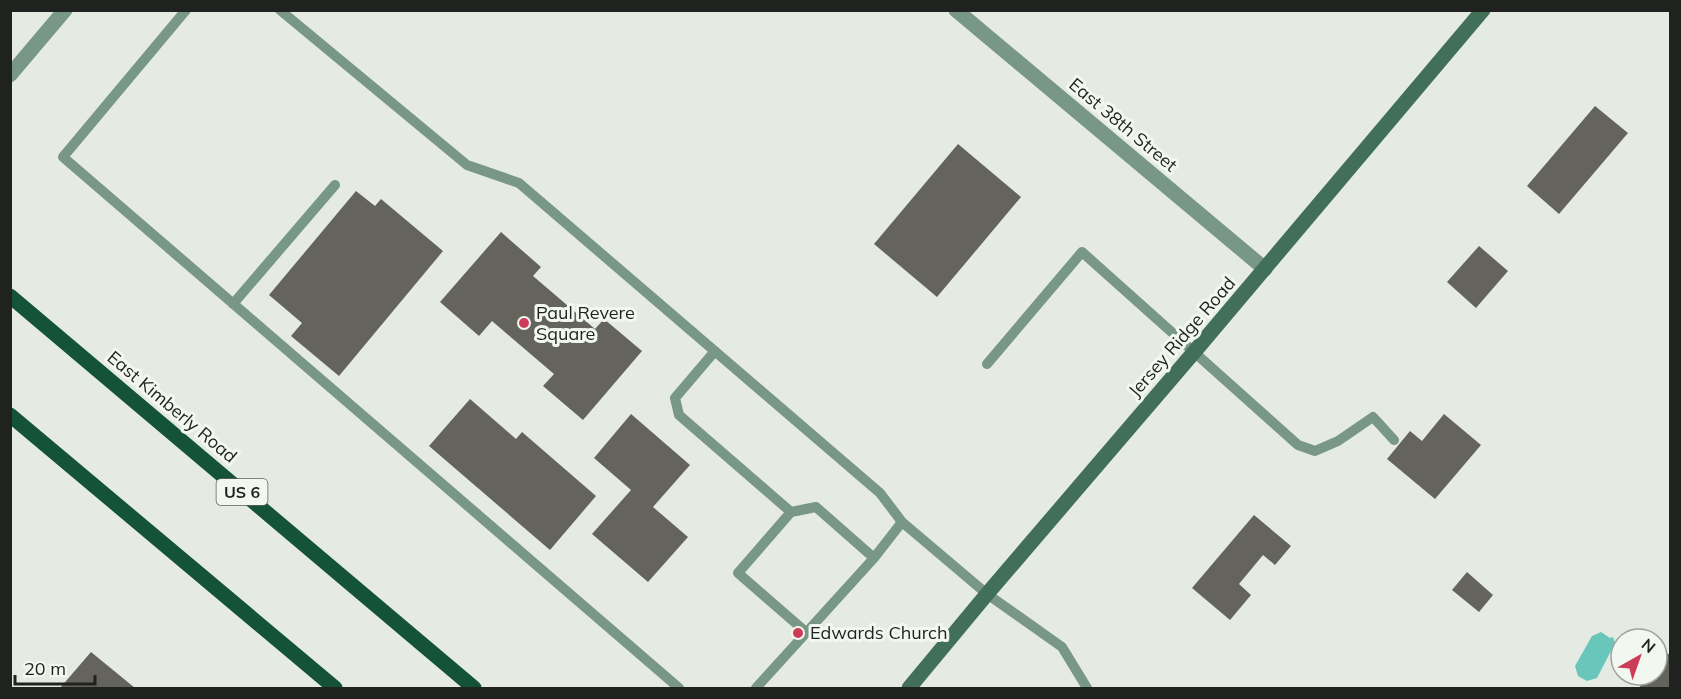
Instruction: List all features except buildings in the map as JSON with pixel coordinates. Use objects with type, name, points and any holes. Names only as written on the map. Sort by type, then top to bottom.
[{"type":"main road","name":"Jersey Ridge Road","points":[[909,688],[1483,10]]},
{"type":"main road","name":"East Kimberly Road","points":[[10,296],[474,688]]},
{"type":"main road","points":[[10,415],[335,688]]},
{"type":"street","points":[[10,75],[65,10]]},
{"type":"street","name":"East 38th Street","points":[[956,10],[1265,269]]},
{"type":"lane","points":[[186,10],[63,157],[679,688]]},
{"type":"lane","points":[[280,10],[467,165],[519,183],[880,493],[902,522],[987,594],[1062,647],[1087,688]]},
{"type":"lane","points":[[233,304],[334,185]]},
{"type":"lane","points":[[987,364],[1082,252],[1298,445],[1315,451],[1338,441],[1373,417],[1394,440]]},
{"type":"lane","points":[[715,351],[675,398],[678,415],[791,512]]},
{"type":"lane","points":[[807,633],[738,573],[791,512],[816,507],[874,558]]},
{"type":"lane","points":[[756,688],[874,558],[902,522]]},
{"type":"water","points":[[1601,632],[1609,637],[1609,655],[1597,678],[1587,681],[1578,676],[1575,666],[1592,636]]},
{"type":"place","name":"Paul Revere Square","points":[[524,323]]},
{"type":"place","name":"Edwards Church","points":[[798,633]]}]
